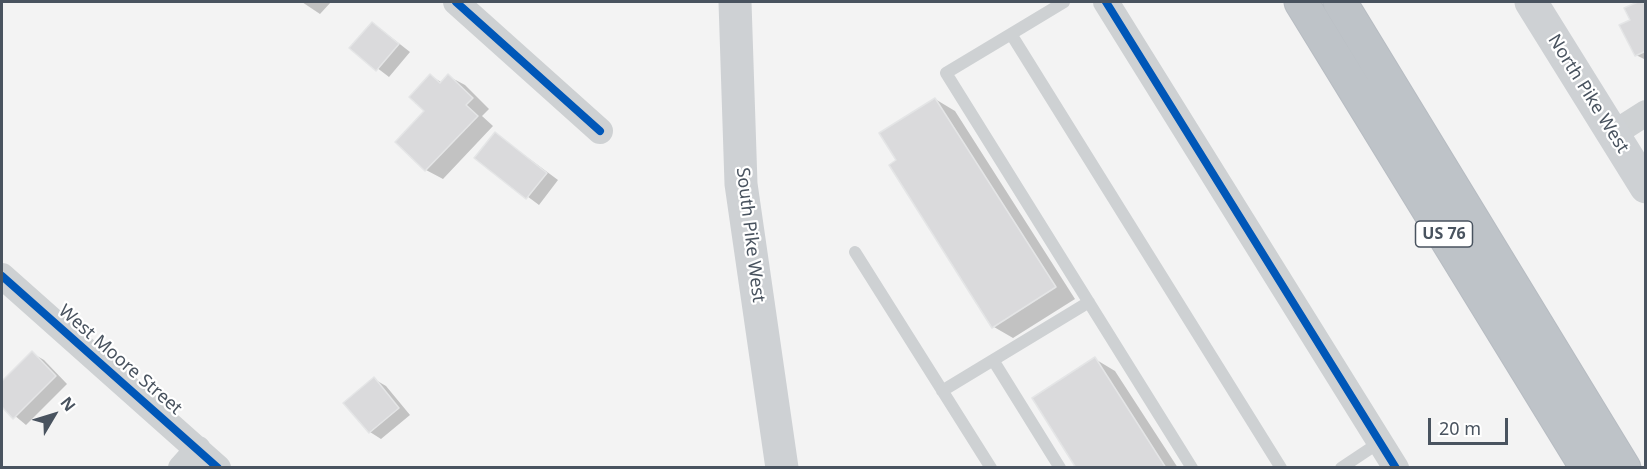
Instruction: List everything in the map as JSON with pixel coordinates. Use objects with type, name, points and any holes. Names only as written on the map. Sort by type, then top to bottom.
[{"type":"highway","name":"US 76","points":[[1301,2],[1587,468]]},
{"type":"highway","name":"US 76","points":[[1340,2],[1624,468]]},
{"type":"main road","name":"South Pike West","points":[[735,2],[741,184],[782,468]]},
{"type":"main road","name":"North Pike West","points":[[1531,2],[1646,187]]},
{"type":"street","points":[[456,2],[600,131]]},
{"type":"street","points":[[1106,2],[1396,468]]},
{"type":"street","points":[[1612,134],[1646,113]]},
{"type":"street","name":"West Moore Street","points":[[2,276],[190,458],[218,468]]},
{"type":"lane","points":[[1064,2],[946,73],[1192,468]]},
{"type":"lane","points":[[1011,34],[1281,468]]},
{"type":"lane","points":[[855,252],[991,468]]},
{"type":"lane","points":[[942,391],[1089,302]]},
{"type":"lane","points":[[993,360],[1060,468]]},
{"type":"lane","points":[[1341,468],[1380,442]]},
{"type":"building","points":[[1638,2],[1646,3],[1646,51],[1635,56],[1619,25],[1630,20],[1624,8]]},
{"type":"building","points":[[372,22],[399,44],[376,71],[349,48]]},
{"type":"building","points":[[430,74],[440,83],[448,74],[473,98],[466,105],[478,116],[425,171],[395,142],[424,111],[409,97]]},
{"type":"building","points":[[935,98],[1056,287],[992,328],[889,165],[896,160],[879,133]]},
{"type":"building","points":[[495,132],[547,173],[526,199],[474,158]]},
{"type":"building","points":[[32,351],[56,376],[13,419],[2,407],[2,381]]},
{"type":"building","points":[[1095,357],[1166,468],[1076,468],[1032,398]]},
{"type":"building","points":[[374,377],[399,408],[369,433],[343,403]]},
{"type":"cycle path","points":[[456,2],[600,131]]},
{"type":"cycle path","points":[[1106,2],[1396,468]]},
{"type":"cycle path","points":[[2,276],[218,468]]}]
